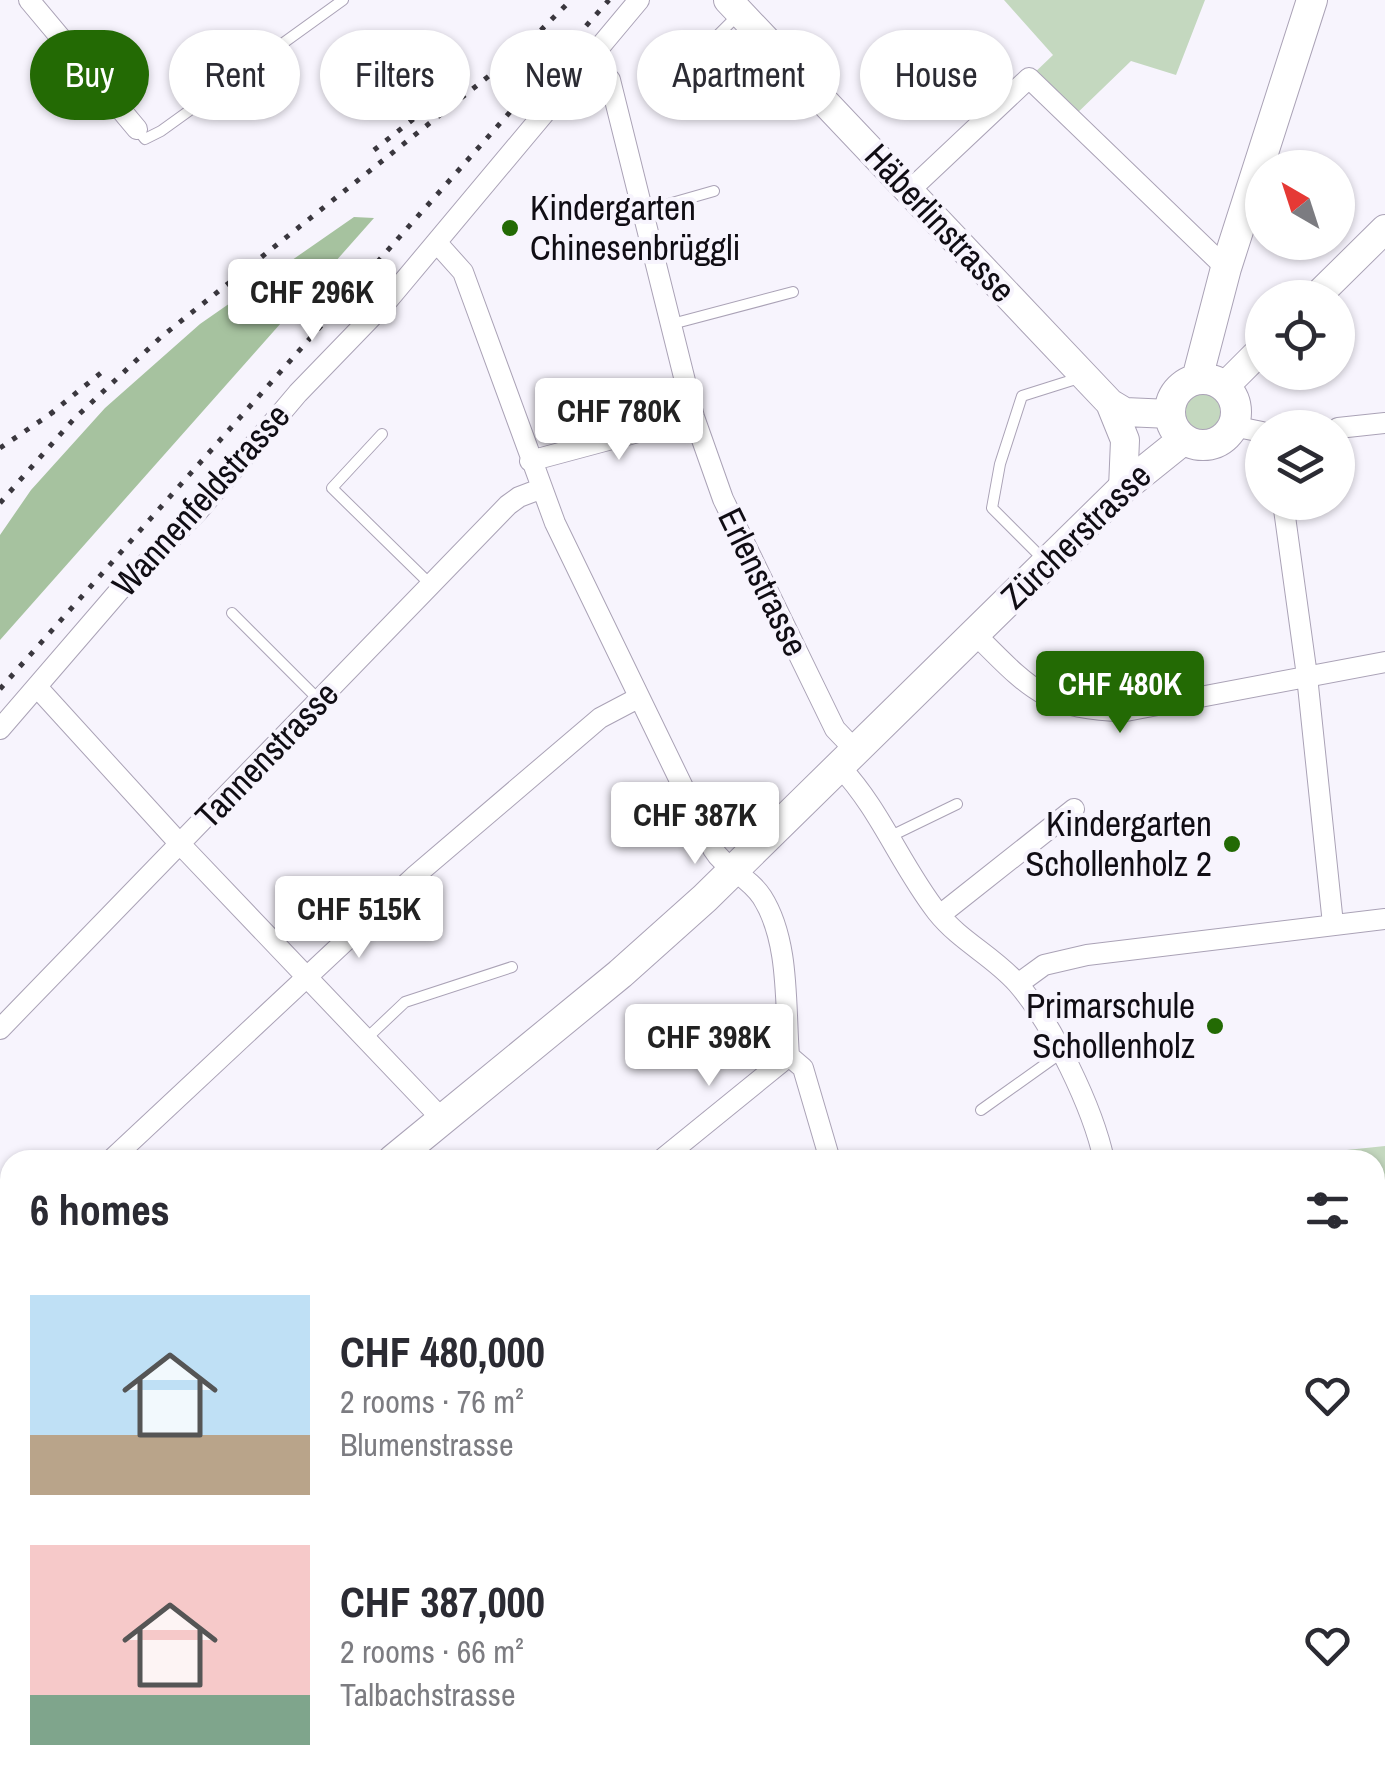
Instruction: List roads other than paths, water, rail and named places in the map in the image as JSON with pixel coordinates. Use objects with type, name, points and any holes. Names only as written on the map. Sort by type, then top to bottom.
[{"type":"main road","points":[[1211,382],[1226,268],[1312,0]]},
{"type":"main road","points":[[1211,382],[1180,388],[1170,405],[1176,427],[1206,445],[1245,430]]},
{"type":"main road","points":[[1211,382],[1236,405],[1245,423]]},
{"type":"main road","name":"Zürcherstrasse","points":[[406,1150],[620,974],[736,869],[1123,488],[1176,427]]},
{"type":"street","points":[[29,0],[137,130]]},
{"type":"street","name":"Wannenfeldstrasse","points":[[615,30],[639,0]]},
{"type":"street","name":"Häberlinstrasse","points":[[734,6],[1110,402],[1125,440],[1123,488]]},
{"type":"street","points":[[910,190],[1029,78],[1226,268]]},
{"type":"street","name":"Erlenstrasse","points":[[617,107],[694,417],[722,499],[888,838],[940,915],[1018,984],[1061,1053],[1102,1150]]},
{"type":"street","name":"Wannenfeldstrasse","points":[[0,729],[119,591],[180,532],[287,405],[361,331],[540,120]]},
{"type":"street","points":[[1333,280],[1385,229]]},
{"type":"street","points":[[437,243],[463,272],[540,489],[638,698],[713,848],[726,866],[736,869],[765,901],[780,939],[789,1056],[804,1068],[827,1150]]},
{"type":"street","points":[[1211,382],[1245,359]]},
{"type":"street","points":[[1110,402],[1125,412],[1176,427]]},
{"type":"street","points":[[530,461],[694,417]]},
{"type":"street","points":[[1355,426],[1385,423]]},
{"type":"street","name":"Tannenstrasse","points":[[0,1029],[514,500],[540,489]]},
{"type":"street","points":[[1284,520],[1333,924]]},
{"type":"street","points":[[974,634],[1034,690],[1058,704],[1088,710],[1126,711],[1385,662]]},
{"type":"street","points":[[38,687],[180,844],[443,1120]]},
{"type":"street","points":[[122,1150],[416,875],[612,709],[638,698]]},
{"type":"street","points":[[940,915],[1074,809]]},
{"type":"street","points":[[1018,984],[1044,965],[1087,955],[1385,919]]},
{"type":"street","points":[[673,1150],[789,1056]]},
{"type":"lane","points":[[137,130],[145,139],[161,131],[343,0]]},
{"type":"lane","points":[[716,30],[734,6]]},
{"type":"lane","points":[[644,211],[714,191]]},
{"type":"lane","points":[[672,324],[793,292]]},
{"type":"lane","points":[[1047,562],[992,508],[1000,464],[1022,396],[1086,376]]},
{"type":"lane","points":[[382,434],[332,488],[432,586]]},
{"type":"lane","points":[[232,614],[320,701]]},
{"type":"lane","points":[[888,838],[957,804]]},
{"type":"lane","points":[[367,1038],[406,1002],[512,967]]},
{"type":"lane","points":[[981,1110],[1061,1053]]},
{"type":"railway","points":[[0,503],[73,420],[161,337],[519,52],[571,0]]},
{"type":"railway","points":[[0,689],[609,0]]},
{"type":"railway","points":[[374,150],[412,120]]},
{"type":"railway","points":[[50,414],[107,368]]},
{"type":"railway","points":[[0,448],[58,409]]},
{"type":"place","name":"Kindergarten Chinesenbrüggli","points":[[510,228]]},
{"type":"place","name":"Kindergarten Schollenholz 2","points":[[1232,844]]},
{"type":"place","name":"Primarschule Schollenholz","points":[[1215,1026]]}]
